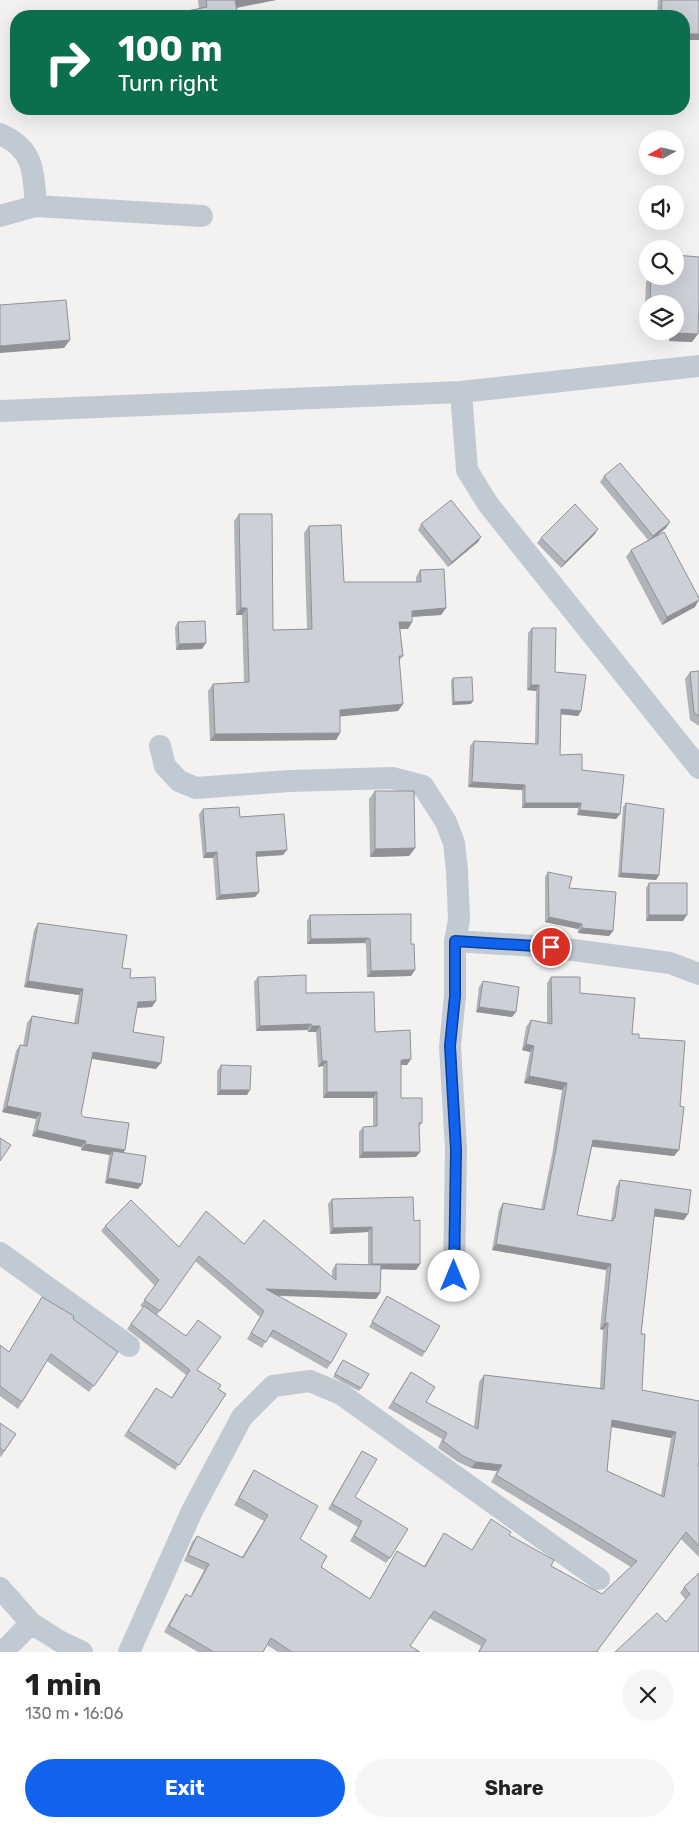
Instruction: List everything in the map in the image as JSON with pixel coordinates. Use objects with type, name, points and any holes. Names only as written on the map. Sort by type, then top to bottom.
[{"type":"street","points":[[0,134],[15,141],[33,166],[36,206]]},
{"type":"street","points":[[0,216],[36,206],[202,216]]},
{"type":"street","points":[[0,411],[461,392],[699,366]]},
{"type":"street","points":[[461,392],[467,470],[488,504],[699,768]]},
{"type":"street","points":[[160,746],[165,766],[179,781],[196,788],[289,781],[392,778],[422,786],[446,822],[454,842],[460,920],[455,941],[455,996],[450,1046],[456,1150],[454,1276]]},
{"type":"street","points":[[455,941],[560,948],[670,963],[699,974]]},
{"type":"street","points":[[0,1253],[129,1346]]},
{"type":"street","points":[[129,1652],[192,1511],[242,1417],[273,1386],[310,1381],[341,1394],[599,1579]]},
{"type":"street","points":[[0,1588],[31,1623],[61,1642],[82,1652]]},
{"type":"street","points":[[3,1652],[31,1623]]},
{"type":"building","points":[[206,0],[235,0],[237,10],[192,10],[207,7]]},
{"type":"building","points":[[662,0],[699,0],[699,34],[690,34],[690,10],[661,10]]},
{"type":"building","points":[[684,256],[699,257],[698,334],[684,333],[684,295],[650,295],[651,285],[684,285]]},
{"type":"building","points":[[66,300],[70,340],[0,346],[0,305]]},
{"type":"building","points":[[620,463],[670,522],[653,536],[604,476]]},
{"type":"building","points":[[451,500],[481,537],[452,562],[421,524]]},
{"type":"building","points":[[575,504],[598,529],[565,562],[541,538]]},
{"type":"building","points":[[239,514],[272,514],[273,630],[312,629],[309,526],[341,525],[344,582],[421,582],[420,570],[444,569],[446,608],[412,611],[412,622],[399,622],[403,656],[399,656],[403,704],[340,710],[340,733],[215,734],[213,684],[249,682],[247,608],[241,608]]},
{"type":"building","points":[[664,532],[699,598],[699,600],[667,617],[631,550]]},
{"type":"building","points":[[205,621],[206,643],[179,644],[178,622]]},
{"type":"building","points":[[532,628],[556,628],[555,672],[586,675],[581,711],[561,709],[560,755],[582,754],[582,770],[624,775],[620,814],[580,810],[581,803],[525,803],[525,785],[472,782],[474,741],[538,744],[539,685],[531,685]]},
{"type":"building","points":[[699,671],[699,716],[694,713],[690,672]]},
{"type":"building","points":[[472,677],[473,701],[454,702],[453,678]]},
{"type":"building","points":[[375,791],[414,791],[415,848],[375,849]]},
{"type":"building","points":[[626,803],[664,809],[659,875],[621,873]]},
{"type":"building","points":[[239,807],[240,817],[284,814],[287,850],[256,852],[259,892],[220,895],[217,852],[206,853],[203,809]]},
{"type":"building","points":[[548,872],[572,877],[569,888],[616,892],[613,931],[582,928],[582,924],[549,917]]},
{"type":"building","points":[[649,883],[687,883],[687,915],[649,915]]},
{"type":"building","points":[[411,914],[411,944],[414,944],[415,970],[371,971],[370,939],[368,938],[311,939],[310,915]]},
{"type":"building","points":[[38,923],[127,935],[122,968],[131,969],[130,978],[155,977],[156,1001],[138,1002],[133,1032],[164,1037],[161,1063],[93,1052],[81,1114],[84,1117],[129,1123],[125,1150],[85,1144],[86,1141],[37,1130],[41,1113],[7,1106],[20,1045],[27,1046],[32,1016],[78,1024],[83,989],[28,981]]},
{"type":"building","points":[[306,975],[306,993],[374,992],[375,1032],[410,1030],[411,1059],[401,1060],[401,1098],[422,1098],[422,1123],[419,1123],[420,1152],[363,1152],[363,1127],[377,1126],[377,1092],[327,1092],[327,1061],[322,1061],[320,1026],[312,1026],[311,1024],[260,1026],[258,977]]},
{"type":"building","points":[[551,977],[580,977],[580,993],[635,998],[632,1034],[639,1034],[639,1038],[685,1041],[680,1106],[684,1107],[679,1150],[593,1140],[577,1215],[613,1221],[620,1180],[691,1190],[688,1214],[655,1209],[641,1334],[645,1334],[642,1390],[699,1401],[699,1546],[686,1532],[598,1652],[479,1652],[486,1640],[434,1611],[410,1646],[420,1652],[292,1652],[271,1638],[263,1652],[214,1652],[169,1626],[186,1594],[191,1597],[209,1564],[188,1555],[197,1536],[243,1558],[268,1515],[239,1498],[254,1470],[318,1506],[300,1539],[327,1556],[321,1567],[370,1599],[397,1551],[425,1567],[444,1533],[472,1550],[491,1519],[511,1532],[509,1535],[554,1560],[551,1566],[602,1594],[637,1561],[496,1475],[502,1465],[476,1462],[463,1456],[443,1441],[447,1433],[393,1402],[411,1372],[435,1387],[426,1402],[478,1429],[484,1375],[604,1389],[608,1323],[605,1323],[611,1264],[496,1244],[503,1203],[544,1210],[567,1083],[529,1076],[534,1046],[526,1044],[531,1020],[552,1024]],"holes":[[[612,1420],[676,1432],[664,1497],[607,1471]]]},
{"type":"building","points":[[483,981],[519,987],[516,1012],[479,1007]]},
{"type":"building","points":[[221,1065],[251,1066],[250,1090],[220,1090]]},
{"type":"building","points":[[0,1138],[11,1145],[0,1161]]},
{"type":"building","points":[[113,1151],[146,1156],[142,1184],[108,1178]]},
{"type":"building","points":[[413,1197],[414,1221],[420,1220],[420,1264],[372,1264],[372,1227],[333,1228],[332,1199]]},
{"type":"building","points":[[131,1200],[179,1247],[206,1211],[244,1244],[264,1220],[336,1280],[336,1264],[381,1265],[380,1293],[266,1289],[347,1334],[331,1363],[273,1330],[266,1342],[251,1333],[264,1311],[199,1256],[160,1311],[144,1300],[159,1280],[105,1226]]},
{"type":"building","points":[[387,1296],[440,1326],[425,1352],[372,1322]]},
{"type":"building","points":[[42,1297],[74,1316],[73,1319],[118,1352],[94,1386],[51,1354],[22,1402],[0,1386],[0,1345],[9,1352]]},
{"type":"building","points":[[144,1306],[186,1336],[198,1320],[221,1337],[197,1370],[221,1385],[218,1389],[226,1394],[179,1465],[128,1431],[156,1388],[172,1398],[190,1370],[131,1324]]},
{"type":"building","points":[[343,1360],[369,1374],[361,1388],[335,1374]]},
{"type":"building","points":[[0,1423],[16,1434],[4,1451],[0,1448]]},
{"type":"building","points":[[362,1451],[377,1459],[355,1497],[408,1529],[390,1558],[354,1536],[362,1521],[332,1504]]},
{"type":"building","points":[[699,1573],[699,1652],[615,1652],[657,1613],[666,1622],[690,1594],[684,1587]]},
{"type":"route","points":[[454,1276],[456,1150],[450,1046],[455,996],[455,941],[551,947]]}]
